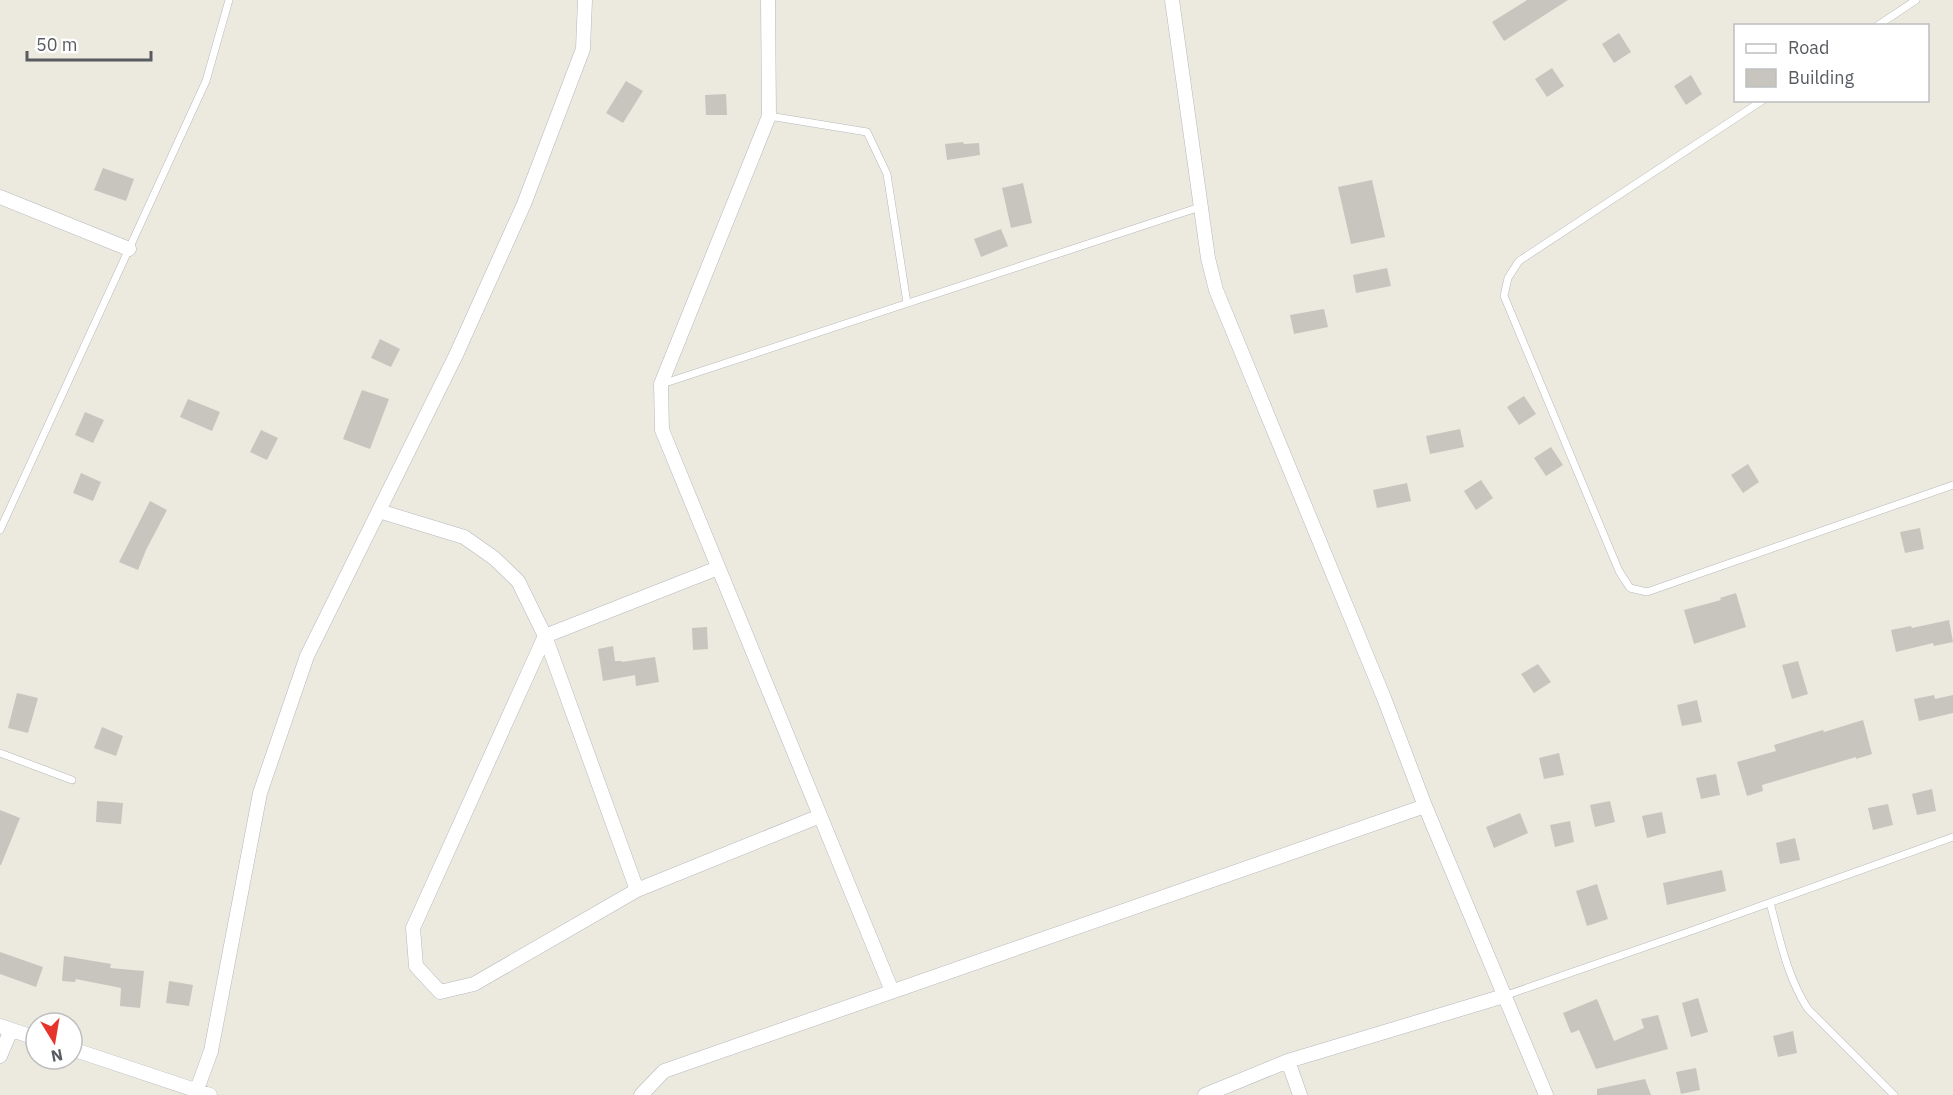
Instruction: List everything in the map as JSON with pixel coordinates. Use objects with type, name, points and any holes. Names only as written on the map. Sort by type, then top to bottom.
[{"type":"street","points":[[84,1053],[201,1093],[260,793],[307,656],[456,356],[524,204],[583,49],[585,0]]},
{"type":"street","points":[[768,0],[769,116],[662,384],[662,430],[892,992]]},
{"type":"street","points":[[1173,0],[1200,207],[1216,290],[1375,676],[1425,806],[1546,1095]]},
{"type":"street","points":[[0,197],[129,249]]},
{"type":"street","points":[[379,511],[464,537],[494,558],[518,581],[545,636],[637,890]]},
{"type":"street","points":[[718,568],[545,636],[413,928],[416,966],[440,993],[474,984],[637,890],[820,816]]},
{"type":"street","points":[[641,1095],[664,1071],[1425,806]]},
{"type":"street","points":[[1205,1095],[1288,1061],[1504,996]]},
{"type":"street","points":[[0,1056],[6,1028],[24,1034]]},
{"type":"street","points":[[1288,1061],[1300,1095]]},
{"type":"lane","points":[[0,530],[206,81],[229,0]]},
{"type":"lane","points":[[1880,24],[1916,0]]},
{"type":"lane","points":[[1760,102],[1520,261],[1508,278],[1504,296],[1619,571],[1630,588],[1647,592],[1953,485]]},
{"type":"lane","points":[[769,116],[867,132],[887,174],[907,303]]},
{"type":"lane","points":[[662,384],[1200,207]]},
{"type":"lane","points":[[0,753],[72,780]]},
{"type":"lane","points":[[1504,996],[1953,837]]},
{"type":"lane","points":[[1770,903],[1790,975],[1798,994],[1808,1009],[1894,1095]]},
{"type":"building","points":[[1527,0],[1568,0],[1504,41],[1492,22]]},
{"type":"building","points":[[1619,33],[1631,52],[1614,63],[1602,44]]},
{"type":"building","points":[[1552,68],[1564,86],[1547,97],[1535,79]]},
{"type":"building","points":[[1691,75],[1702,94],[1686,105],[1674,86]]},
{"type":"building","points":[[626,81],[643,91],[623,123],[606,113]]},
{"type":"building","points":[[726,94],[727,115],[706,115],[705,95]]},
{"type":"building","points":[[963,142],[964,144],[979,143],[980,155],[947,160],[945,144]]},
{"type":"building","points":[[103,168],[134,179],[126,201],[94,190]]},
{"type":"building","points":[[1372,180],[1385,237],[1351,244],[1338,187]]},
{"type":"building","points":[[1023,183],[1032,223],[1011,228],[1002,188]]},
{"type":"building","points":[[1001,229],[1008,246],[981,257],[974,239]]},
{"type":"building","points":[[1387,268],[1391,286],[1356,293],[1353,275]]},
{"type":"building","points":[[1324,309],[1328,327],[1294,334],[1290,315]]},
{"type":"building","points":[[380,339],[400,349],[391,367],[371,358]]},
{"type":"building","points":[[362,390],[389,399],[370,449],[343,439]]},
{"type":"building","points":[[1524,396],[1536,414],[1519,425],[1507,407]]},
{"type":"building","points":[[188,399],[220,412],[212,431],[180,417]]},
{"type":"building","points":[[85,412],[104,420],[93,443],[75,435]]},
{"type":"building","points":[[1460,429],[1464,447],[1430,454],[1426,436]]},
{"type":"building","points":[[261,430],[278,438],[267,460],[250,452]]},
{"type":"building","points":[[1551,447],[1563,465],[1546,476],[1534,458]]},
{"type":"building","points":[[1748,464],[1759,482],[1743,493],[1731,475]]},
{"type":"building","points":[[81,473],[101,482],[93,501],[73,493]]},
{"type":"building","points":[[1481,480],[1493,498],[1476,510],[1464,491]]},
{"type":"building","points":[[1407,483],[1411,501],[1377,508],[1373,490]]},
{"type":"building","points":[[150,501],[167,510],[138,570],[119,562]]},
{"type":"building","points":[[1920,528],[1924,549],[1905,553],[1900,532]]},
{"type":"building","points":[[1736,593],[1746,627],[1694,644],[1684,610],[1721,600],[1720,598]]},
{"type":"building","points":[[1949,620],[1953,642],[1934,646],[1933,643],[1896,652],[1891,630]]},
{"type":"building","points":[[707,627],[708,649],[693,650],[692,628]]},
{"type":"building","points":[[613,646],[615,661],[655,657],[659,682],[636,686],[635,675],[603,681],[598,649]]},
{"type":"building","points":[[1798,661],[1808,694],[1792,699],[1782,665]]},
{"type":"building","points":[[1538,664],[1551,682],[1534,693],[1521,674]]},
{"type":"building","points":[[17,693],[38,698],[28,733],[8,728]]},
{"type":"building","points":[[1934,695],[1935,699],[1953,695],[1953,713],[1919,721],[1914,699]]},
{"type":"building","points":[[1697,700],[1702,722],[1682,726],[1677,705]]},
{"type":"building","points":[[1863,720],[1872,754],[1762,785],[1763,791],[1747,796],[1737,762],[1776,751],[1774,745]]},
{"type":"building","points":[[102,727],[123,736],[116,756],[94,748]]},
{"type":"building","points":[[1559,753],[1564,775],[1544,779],[1539,758]]},
{"type":"building","points":[[1716,774],[1720,795],[1701,799],[1696,778]]},
{"type":"building","points":[[1932,789],[1936,811],[1917,815],[1912,794]]},
{"type":"building","points":[[97,801],[123,803],[121,824],[96,822]]},
{"type":"building","points":[[1610,801],[1615,822],[1595,827],[1590,805]]},
{"type":"building","points":[[1888,804],[1893,825],[1873,830],[1868,808]]},
{"type":"building","points":[[0,810],[20,818],[1,865],[0,865]]},
{"type":"building","points":[[1662,812],[1666,833],[1647,838],[1642,816]]},
{"type":"building","points":[[1520,813],[1528,833],[1494,848],[1486,827]]},
{"type":"building","points":[[1570,821],[1574,842],[1555,847],[1550,825]]},
{"type":"building","points":[[1795,838],[1800,860],[1780,864],[1776,843]]},
{"type":"building","points":[[1722,870],[1726,891],[1667,905],[1663,883]]},
{"type":"building","points":[[1597,884],[1608,919],[1587,926],[1576,891]]},
{"type":"building","points":[[0,952],[43,967],[36,987],[0,974]]},
{"type":"building","points":[[64,956],[111,964],[110,968],[144,971],[140,1008],[120,1006],[121,988],[76,979],[75,982],[62,981]]},
{"type":"building","points":[[169,981],[193,985],[189,1006],[166,1003]]},
{"type":"building","points":[[1698,998],[1708,1032],[1691,1037],[1682,1003]]},
{"type":"building","points":[[1597,999],[1614,1041],[1644,1028],[1641,1019],[1658,1015],[1668,1049],[1596,1069],[1579,1030],[1571,1033],[1563,1013]]},
{"type":"building","points":[[1793,1031],[1797,1053],[1778,1057],[1773,1036]]},
{"type":"building","points":[[1696,1068],[1700,1090],[1681,1094],[1676,1072]]},
{"type":"building","points":[[1645,1079],[1651,1095],[1597,1095],[1597,1089]]}]
